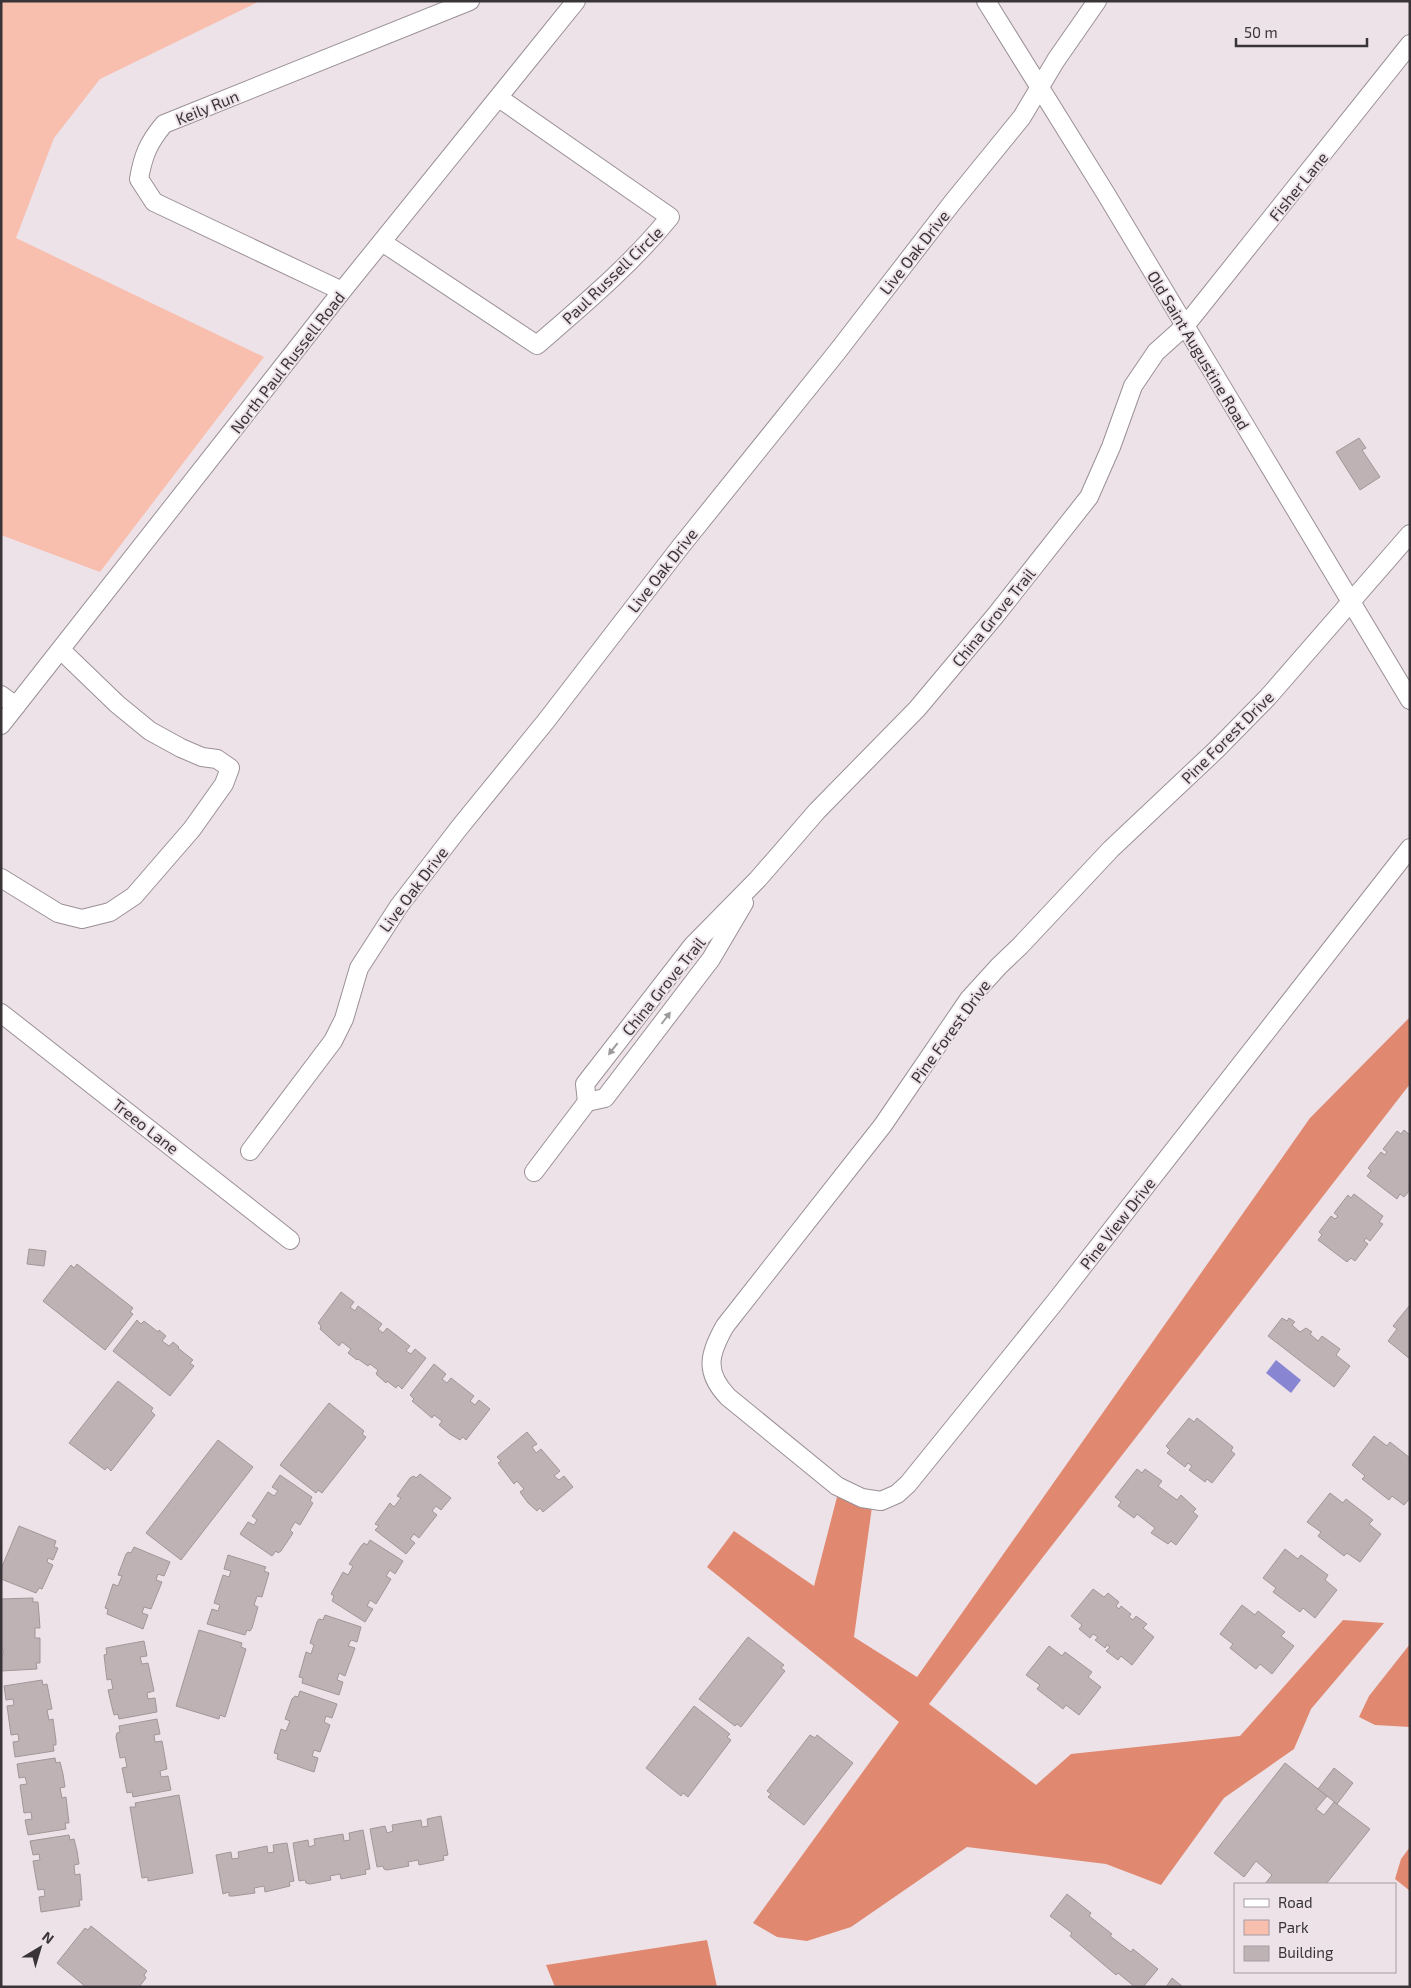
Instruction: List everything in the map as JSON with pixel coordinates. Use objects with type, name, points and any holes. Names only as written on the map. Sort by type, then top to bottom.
[{"type":"street","name":"Keily Run","points":[[342,291],[154,202],[138,180],[143,156],[151,139],[164,124],[470,1]]},
{"type":"street","name":"Old Saint Augustine Road","points":[[986,1],[1106,194],[1410,700]]},
{"type":"street","name":"Live Oak Drive","points":[[250,1150],[333,1041],[344,1020],[359,968],[399,906],[459,828],[546,721],[681,546],[1022,117],[1056,60],[1097,1]]},
{"type":"street","name":"North Paul Russell Road","points":[[1,726],[342,291],[499,98],[569,3]]},
{"type":"street","name":"Fisher Lane","points":[[1185,326],[1410,44]]},
{"type":"street","name":"Paul Russell Circle","points":[[382,242],[537,346],[616,275],[670,217],[499,98]]},
{"type":"street","name":"China Grove Trail","points":[[758,879],[711,959],[605,1098],[587,1102],[585,1084],[693,945],[758,879],[817,811],[917,709],[995,616],[1089,497],[1111,447],[1133,386],[1156,352],[1185,326]]},
{"type":"street","name":"Pine Forest Drive","points":[[789,1447],[720,1389],[710,1363],[715,1343],[726,1326],[883,1125],[969,999],[1111,849],[1216,750],[1268,697],[1410,534]]},
{"type":"street","points":[[1,878],[58,913],[82,919],[110,912],[134,896],[192,829],[224,784],[230,768],[217,759],[202,757],[150,731],[117,704],[61,650]]},
{"type":"street","points":[[1,695],[16,706]]},
{"type":"street","name":"Pine View Drive","points":[[789,1447],[837,1486],[862,1498],[881,1501],[897,1494],[908,1484],[1061,1294],[1410,848]]},
{"type":"street","name":"Treeo Lane","points":[[1,1013],[290,1240]]},
{"type":"street","points":[[534,1172],[587,1102]]},
{"type":"green space","points":[[1,1],[260,1],[100,79],[54,138],[16,238],[264,357],[100,572],[1,535]]},
{"type":"shaded area","points":[[1410,1017],[1410,1084],[929,1704],[1036,1785],[1071,1754],[1240,1736],[1343,1620],[1384,1623],[1311,1709],[1294,1749],[1224,1798],[1161,1885],[1106,1864],[967,1847],[851,1927],[807,1941],[777,1937],[753,1923],[899,1722],[707,1567],[734,1531],[814,1586],[837,1497],[872,1507],[854,1637],[917,1677],[1310,1118]]},
{"type":"shaded area","points":[[1276,1360],[1301,1380],[1291,1393],[1266,1373]]},
{"type":"shaded area","points":[[1410,1644],[1410,1727],[1375,1725],[1359,1717],[1369,1696]]},
{"type":"shaded area","points":[[1410,1847],[1410,1891],[1395,1879],[1401,1859]]},
{"type":"shaded area","points":[[707,1940],[717,1987],[555,1987],[546,1965]]},
{"type":"building","points":[[1359,438],[1366,448],[1362,450],[1380,477],[1360,490],[1336,452]]},
{"type":"building","points":[[1404,1130],[1410,1135],[1410,1190],[1404,1197],[1400,1194],[1397,1199],[1367,1176],[1371,1171],[1368,1168],[1381,1152],[1385,1155],[1387,1152],[1383,1149],[1397,1131],[1401,1134]]},
{"type":"building","points":[[1354,1194],[1383,1216],[1379,1222],[1383,1224],[1370,1241],[1366,1238],[1364,1241],[1368,1244],[1355,1261],[1351,1258],[1347,1262],[1318,1240],[1322,1235],[1319,1232],[1331,1216],[1335,1219],[1338,1216],[1334,1213],[1348,1195],[1351,1198]]},
{"type":"building","points":[[29,1249],[46,1251],[44,1266],[27,1264]]},
{"type":"building","points":[[77,1264],[133,1308],[130,1312],[133,1314],[105,1350],[43,1301],[71,1265],[74,1268]]},
{"type":"building","points":[[341,1292],[354,1302],[350,1307],[355,1311],[358,1306],[382,1324],[378,1329],[383,1333],[387,1328],[410,1346],[406,1351],[411,1354],[415,1349],[426,1358],[402,1389],[398,1385],[396,1388],[387,1381],[386,1383],[376,1374],[378,1370],[370,1364],[368,1366],[357,1360],[348,1353],[351,1349],[342,1342],[339,1346],[320,1329],[321,1326],[318,1323]]},
{"type":"building","points":[[1410,1305],[1410,1359],[1388,1341],[1397,1329],[1393,1326]]},
{"type":"building","points":[[1282,1318],[1287,1321],[1289,1318],[1295,1322],[1292,1325],[1300,1332],[1306,1328],[1312,1332],[1310,1334],[1318,1341],[1322,1336],[1340,1349],[1336,1355],[1350,1366],[1334,1387],[1268,1336]]},
{"type":"building","points":[[137,1320],[141,1324],[144,1321],[158,1332],[159,1330],[166,1336],[162,1341],[169,1346],[173,1342],[193,1360],[190,1363],[194,1366],[170,1396],[113,1351]]},
{"type":"building","points":[[434,1364],[446,1374],[442,1379],[447,1383],[451,1378],[474,1396],[470,1401],[475,1405],[479,1400],[490,1409],[466,1440],[463,1437],[460,1440],[450,1434],[439,1425],[442,1421],[434,1415],[432,1418],[412,1401],[414,1399],[410,1395]]},
{"type":"building","points":[[118,1381],[153,1408],[151,1411],[155,1415],[111,1471],[107,1467],[105,1470],[69,1443]]},
{"type":"building","points":[[329,1403],[364,1431],[362,1434],[366,1437],[322,1493],[318,1490],[316,1493],[280,1465]]},
{"type":"building","points":[[1189,1418],[1194,1422],[1197,1418],[1233,1447],[1231,1451],[1235,1454],[1212,1483],[1207,1479],[1205,1482],[1189,1470],[1192,1466],[1188,1463],[1185,1467],[1167,1453],[1170,1450],[1166,1446]]},
{"type":"building","points":[[527,1432],[537,1444],[532,1447],[536,1453],[541,1449],[560,1471],[554,1476],[559,1480],[564,1476],[573,1487],[543,1512],[540,1508],[537,1511],[528,1503],[520,1492],[524,1489],[517,1481],[514,1484],[498,1463],[501,1461],[497,1457]]},
{"type":"building","points":[[1374,1436],[1387,1446],[1390,1442],[1410,1458],[1410,1498],[1404,1505],[1392,1496],[1389,1500],[1362,1479],[1365,1476],[1352,1465]]},
{"type":"building","points":[[218,1440],[253,1467],[181,1560],[146,1533]]},
{"type":"building","points":[[1137,1469],[1142,1473],[1145,1469],[1162,1481],[1158,1486],[1177,1500],[1181,1495],[1196,1509],[1193,1512],[1198,1516],[1176,1545],[1171,1541],[1168,1544],[1151,1533],[1155,1528],[1137,1514],[1134,1518],[1118,1506],[1121,1502],[1115,1497]]},
{"type":"building","points":[[420,1474],[451,1498],[441,1510],[436,1506],[432,1511],[437,1515],[419,1538],[414,1534],[410,1539],[415,1543],[406,1554],[375,1530],[379,1526],[375,1524],[390,1503],[394,1507],[401,1498],[397,1496],[410,1478],[414,1476],[416,1478]]},
{"type":"building","points":[[280,1475],[312,1497],[310,1501],[313,1503],[300,1525],[295,1522],[290,1530],[293,1533],[281,1551],[278,1553],[276,1551],[272,1556],[240,1534],[248,1522],[254,1525],[257,1520],[252,1516],[268,1492],[274,1496],[278,1491],[272,1487]]},
{"type":"building","points":[[1330,1493],[1343,1503],[1346,1499],[1373,1520],[1369,1524],[1381,1534],[1360,1562],[1347,1553],[1344,1556],[1318,1536],[1321,1532],[1307,1522]]},
{"type":"building","points":[[19,1526],[56,1541],[54,1547],[58,1548],[53,1560],[48,1558],[47,1562],[53,1565],[42,1589],[39,1588],[36,1593],[1,1579],[1,1569]]},
{"type":"building","points":[[370,1540],[403,1561],[395,1574],[390,1570],[386,1576],[391,1579],[376,1604],[370,1600],[367,1606],[373,1609],[365,1622],[332,1601],[334,1596],[331,1594],[343,1572],[348,1575],[353,1566],[349,1564],[361,1546],[364,1543],[367,1545]]},
{"type":"building","points":[[134,1547],[170,1562],[164,1576],[158,1574],[156,1580],[162,1582],[151,1609],[144,1607],[142,1613],[148,1615],[143,1629],[107,1614],[108,1609],[105,1608],[113,1584],[118,1586],[122,1576],[118,1575],[126,1554],[128,1552],[131,1553]]},
{"type":"building","points":[[1285,1549],[1298,1559],[1301,1555],[1328,1575],[1325,1580],[1337,1590],[1315,1618],[1303,1608],[1300,1612],[1273,1592],[1276,1588],[1263,1578]]},
{"type":"building","points":[[228,1555],[266,1567],[264,1571],[269,1573],[262,1597],[257,1596],[254,1605],[258,1607],[252,1628],[250,1631],[247,1630],[245,1635],[207,1624],[212,1609],[218,1611],[220,1605],[214,1603],[223,1575],[229,1577],[231,1571],[224,1569]]},
{"type":"building","points":[[1093,1589],[1104,1597],[1108,1593],[1119,1602],[1116,1606],[1119,1609],[1121,1606],[1131,1614],[1129,1617],[1133,1620],[1136,1616],[1147,1624],[1143,1628],[1154,1637],[1132,1665],[1121,1656],[1118,1660],[1106,1651],[1110,1647],[1107,1645],[1105,1648],[1095,1640],[1098,1637],[1093,1634],[1090,1638],[1079,1629],[1082,1625],[1071,1616]]},
{"type":"building","points":[[33,1598],[33,1602],[38,1602],[40,1628],[35,1628],[35,1638],[40,1638],[40,1663],[36,1663],[37,1669],[1,1671],[3,1649],[1,1649],[1,1599]]},
{"type":"building","points":[[1242,1605],[1255,1615],[1258,1611],[1285,1632],[1281,1636],[1294,1646],[1272,1674],[1260,1664],[1256,1669],[1230,1648],[1233,1644],[1220,1634]]},
{"type":"building","points":[[325,1615],[361,1627],[357,1642],[351,1640],[348,1646],[355,1648],[345,1676],[339,1673],[337,1680],[343,1682],[339,1695],[302,1683],[303,1678],[299,1677],[306,1652],[311,1654],[314,1645],[310,1643],[317,1622],[319,1619],[323,1620]]},
{"type":"building","points":[[199,1630],[242,1643],[241,1647],[246,1649],[225,1717],[220,1715],[219,1719],[176,1706]]},
{"type":"building","points":[[748,1637],[784,1665],[781,1668],[785,1671],[741,1727],[737,1724],[735,1726],[699,1699]]},
{"type":"building","points":[[144,1641],[147,1656],[140,1657],[142,1664],[148,1663],[154,1691],[147,1693],[148,1699],[155,1698],[157,1712],[119,1719],[118,1714],[114,1715],[108,1690],[113,1689],[111,1679],[107,1680],[104,1655],[107,1654],[106,1648]]},
{"type":"building","points":[[1049,1646],[1062,1656],[1065,1652],[1092,1672],[1088,1677],[1101,1687],[1079,1715],[1066,1705],[1063,1709],[1037,1689],[1040,1685],[1026,1675]]},
{"type":"building","points":[[42,1680],[43,1685],[47,1684],[52,1709],[47,1710],[49,1720],[53,1719],[56,1741],[56,1745],[53,1745],[54,1751],[15,1757],[13,1742],[19,1741],[18,1734],[11,1735],[7,1706],[14,1705],[13,1699],[6,1700],[4,1686]]},
{"type":"building","points":[[300,1691],[337,1704],[332,1718],[326,1716],[324,1722],[330,1725],[320,1752],[314,1750],[312,1756],[318,1758],[314,1772],[277,1759],[278,1754],[274,1753],[281,1729],[286,1731],[290,1721],[285,1719],[292,1699],[295,1696],[298,1697]]},
{"type":"building","points":[[694,1706],[730,1734],[727,1737],[731,1740],[688,1797],[683,1793],[681,1796],[646,1768]]},
{"type":"building","points":[[157,1719],[160,1734],[154,1735],[155,1742],[162,1741],[167,1769],[160,1771],[161,1777],[168,1776],[171,1790],[133,1797],[132,1792],[127,1793],[122,1768],[127,1767],[125,1757],[120,1758],[116,1737],[117,1733],[120,1732],[119,1726]]},
{"type":"building","points":[[810,1735],[815,1738],[817,1735],[853,1763],[804,1825],[768,1797],[771,1794],[767,1791]]},
{"type":"building","points":[[55,1758],[56,1763],[60,1762],[63,1774],[65,1787],[60,1788],[62,1798],[66,1797],[69,1823],[65,1823],[66,1829],[28,1835],[25,1820],[32,1819],[31,1812],[24,1813],[20,1785],[27,1784],[25,1777],[19,1778],[17,1764]]},
{"type":"building","points":[[1285,1763],[1327,1796],[1316,1809],[1324,1815],[1334,1802],[1370,1829],[1327,1883],[1266,1883],[1272,1875],[1256,1861],[1244,1877],[1214,1853]]},
{"type":"building","points":[[1334,1768],[1353,1783],[1337,1804],[1318,1789]]},
{"type":"building","points":[[179,1795],[193,1873],[148,1881],[148,1877],[142,1878],[130,1807],[136,1807],[135,1803]]},
{"type":"building","points":[[441,1816],[448,1855],[443,1856],[444,1860],[419,1865],[418,1860],[408,1862],[409,1866],[387,1870],[383,1866],[377,1867],[370,1829],[385,1826],[387,1833],[393,1831],[392,1825],[421,1820],[422,1827],[428,1826],[427,1819]]},
{"type":"building","points":[[363,1830],[370,1869],[365,1870],[366,1874],[341,1879],[340,1874],[330,1876],[331,1880],[310,1884],[306,1883],[305,1880],[299,1881],[293,1843],[308,1840],[309,1847],[315,1845],[314,1839],[343,1834],[344,1841],[350,1840],[349,1833]]},
{"type":"building","points":[[69,1835],[70,1840],[74,1839],[77,1851],[79,1864],[74,1865],[75,1875],[80,1874],[82,1900],[79,1900],[80,1906],[41,1912],[39,1897],[45,1896],[44,1889],[38,1890],[33,1861],[40,1860],[39,1854],[33,1855],[30,1841]]},
{"type":"building","points":[[287,1843],[294,1881],[289,1882],[290,1886],[265,1892],[264,1886],[254,1888],[255,1893],[233,1896],[229,1896],[229,1892],[223,1894],[216,1855],[231,1852],[232,1859],[239,1858],[238,1852],[267,1846],[268,1853],[274,1852],[273,1845]]},
{"type":"building","points":[[1067,1894],[1091,1913],[1089,1916],[1112,1934],[1110,1936],[1131,1952],[1133,1949],[1158,1969],[1143,1987],[1135,1987],[1118,1973],[1116,1975],[1070,1936],[1072,1933],[1050,1916]]},
{"type":"building","points":[[91,1926],[147,1971],[144,1975],[146,1978],[139,1987],[86,1987],[57,1963],[85,1928],[88,1930]]},
{"type":"building","points":[[1172,1978],[1183,1987],[1166,1987]]}]
